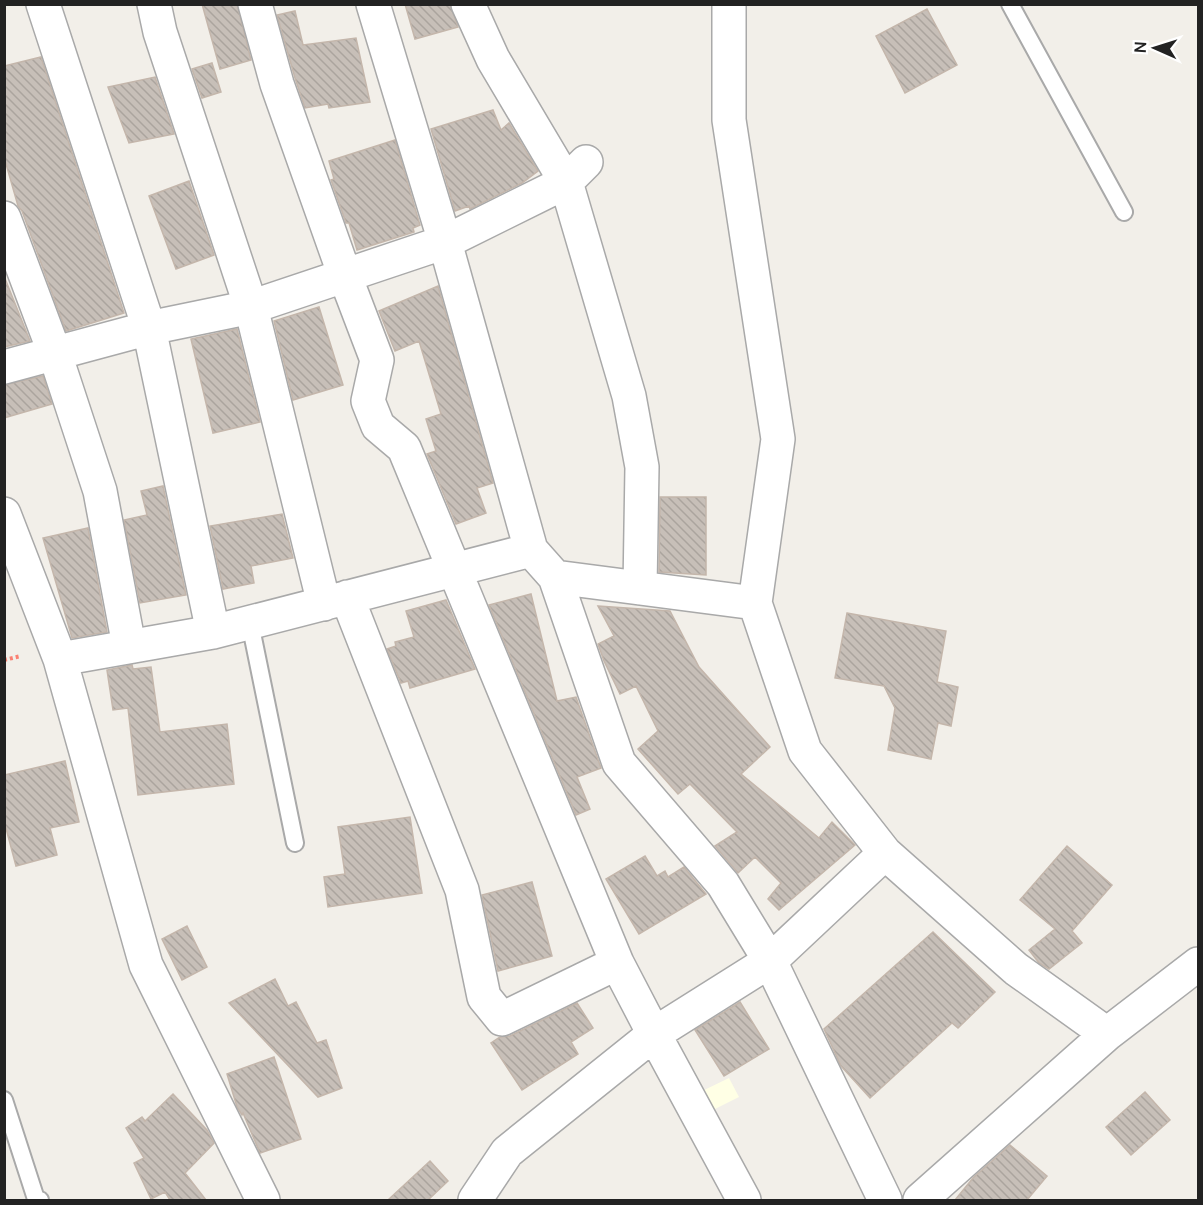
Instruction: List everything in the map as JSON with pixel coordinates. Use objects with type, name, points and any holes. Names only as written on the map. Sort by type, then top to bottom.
[{"type":"street","points":[[43,4],[149,328],[213,632]]},
{"type":"street","points":[[154,4],[160,32],[250,307],[336,601],[462,890],[484,998],[502,1019],[617,963]]},
{"type":"street","points":[[255,4],[277,84],[377,360],[368,401],[371,409],[378,426],[404,448],[617,963],[744,1200]]},
{"type":"street","points":[[373,4],[445,242],[531,550],[555,578],[618,763],[723,884],[770,961],[885,1200]]},
{"type":"street","points":[[468,4],[493,59],[576,172],[629,396],[642,467],[640,588]]},
{"type":"street","points":[[729,4],[729,120],[778,439],[755,603],[805,751],[885,853],[1016,969],[1107,1034]]},
{"type":"street","points":[[4,367],[149,328],[250,307],[445,242],[576,172]]},
{"type":"street","points":[[4,218],[55,354],[100,491],[129,646]]},
{"type":"street","points":[[4,514],[60,659],[146,965],[263,1200]]},
{"type":"street","points":[[60,659],[213,632],[531,550]]},
{"type":"street","points":[[555,578],[755,603]]},
{"type":"street","points":[[475,1200],[507,1152],[654,1034],[770,961],[885,853]]},
{"type":"street","points":[[920,1200],[1107,1034],[1198,964]]},
{"type":"lane","points":[[1010,4],[1124,212]]},
{"type":"lane","points":[[250,623],[296,843]]},
{"type":"lane","points":[[4,1100],[36,1198],[40,1200]]},
{"type":"shaded area","points":[[729,1078],[739,1097],[705,1114],[696,1094]]},
{"type":"building","points":[[202,4],[237,4],[251,60],[220,69]]},
{"type":"building","points":[[405,4],[450,4],[458,27],[415,39]]},
{"type":"building","points":[[927,9],[957,65],[905,93],[876,36]]},
{"type":"building","points":[[295,11],[303,45],[356,38],[370,102],[329,108],[328,104],[305,108],[277,15]]},
{"type":"building","points":[[41,57],[124,313],[66,331],[22,211],[18,206],[4,157],[4,66]]},
{"type":"building","points":[[212,63],[221,92],[202,98],[192,69]]},
{"type":"building","points":[[155,77],[174,134],[129,143],[108,87]]},
{"type":"building","points":[[493,110],[501,130],[509,123],[538,171],[522,183],[470,209],[469,206],[455,211],[431,129]]},
{"type":"building","points":[[395,140],[420,225],[413,228],[414,232],[357,250],[349,223],[346,223],[331,180],[334,179],[329,161]]},
{"type":"building","points":[[189,181],[214,255],[176,269],[149,196]]},
{"type":"building","points":[[4,276],[30,341],[4,347]]},
{"type":"building","points":[[438,286],[493,483],[477,488],[486,513],[456,524],[427,454],[436,451],[426,419],[441,414],[419,341],[395,351],[379,311]]},
{"type":"building","points":[[319,307],[343,385],[293,400],[274,321]]},
{"type":"building","points":[[237,329],[260,422],[213,433],[191,339]]},
{"type":"building","points":[[43,376],[52,404],[4,418],[4,385]]},
{"type":"building","points":[[163,486],[186,595],[140,603],[124,520],[147,515],[141,491]]},
{"type":"building","points":[[660,497],[706,497],[706,575],[659,572]]},
{"type":"building","points":[[282,514],[293,558],[251,566],[254,583],[223,589],[210,526]]},
{"type":"building","points":[[88,528],[107,632],[72,638],[43,538]]},
{"type":"building","points":[[531,594],[557,701],[576,697],[601,768],[577,777],[590,809],[576,815],[489,605]]},
{"type":"building","points":[[446,600],[475,669],[410,688],[408,681],[401,683],[387,649],[396,646],[395,642],[414,637],[406,611]]},
{"type":"building","points":[[598,606],[670,611],[699,667],[770,747],[741,774],[819,838],[832,822],[855,845],[779,910],[768,899],[781,883],[755,857],[738,873],[715,846],[737,832],[690,784],[678,794],[638,749],[658,731],[636,686],[620,694],[604,661],[598,644],[614,636]]},
{"type":"building","points":[[847,613],[946,631],[937,682],[958,687],[951,726],[938,723],[931,759],[888,750],[895,708],[884,686],[835,678]]},
{"type":"building","points":[[132,665],[133,669],[151,667],[160,732],[227,724],[234,784],[138,795],[128,708],[113,710],[107,670]]},
{"type":"building","points":[[65,761],[79,822],[50,828],[57,855],[16,866],[4,821],[4,775]]},
{"type":"building","points":[[410,817],[422,893],[328,907],[324,877],[345,874],[338,827]]},
{"type":"building","points":[[1067,846],[1112,885],[1072,931],[1082,943],[1049,969],[1039,963],[1029,950],[1055,929],[1020,900]]},
{"type":"building","points":[[645,856],[657,876],[665,871],[668,877],[684,867],[706,894],[639,934],[606,879]]},
{"type":"building","points":[[532,882],[552,956],[498,971],[482,895]]},
{"type":"building","points":[[187,926],[207,967],[182,980],[162,939]]},
{"type":"building","points":[[933,932],[995,992],[958,1028],[952,1023],[870,1098],[841,1066],[824,1029]]},
{"type":"building","points":[[275,979],[288,1006],[296,1002],[317,1043],[326,1040],[342,1088],[318,1097],[229,1003]]},
{"type":"building","points":[[740,1002],[769,1049],[724,1076],[695,1030]]},
{"type":"building","points":[[577,1003],[593,1028],[571,1042],[578,1054],[522,1090],[491,1043]]},
{"type":"building","points":[[274,1057],[301,1139],[260,1153],[243,1113],[242,1115],[237,1107],[227,1074]]},
{"type":"building","points":[[1145,1092],[1170,1120],[1131,1155],[1106,1127]]},
{"type":"building","points":[[173,1094],[207,1130],[214,1143],[185,1173],[206,1200],[170,1200],[165,1192],[151,1199],[134,1163],[144,1158],[126,1128],[142,1117],[145,1121]]},
{"type":"building","points":[[1010,1145],[1047,1176],[1027,1200],[955,1200],[973,1178]]},
{"type":"building","points":[[430,1161],[448,1181],[428,1200],[388,1200]]}]
